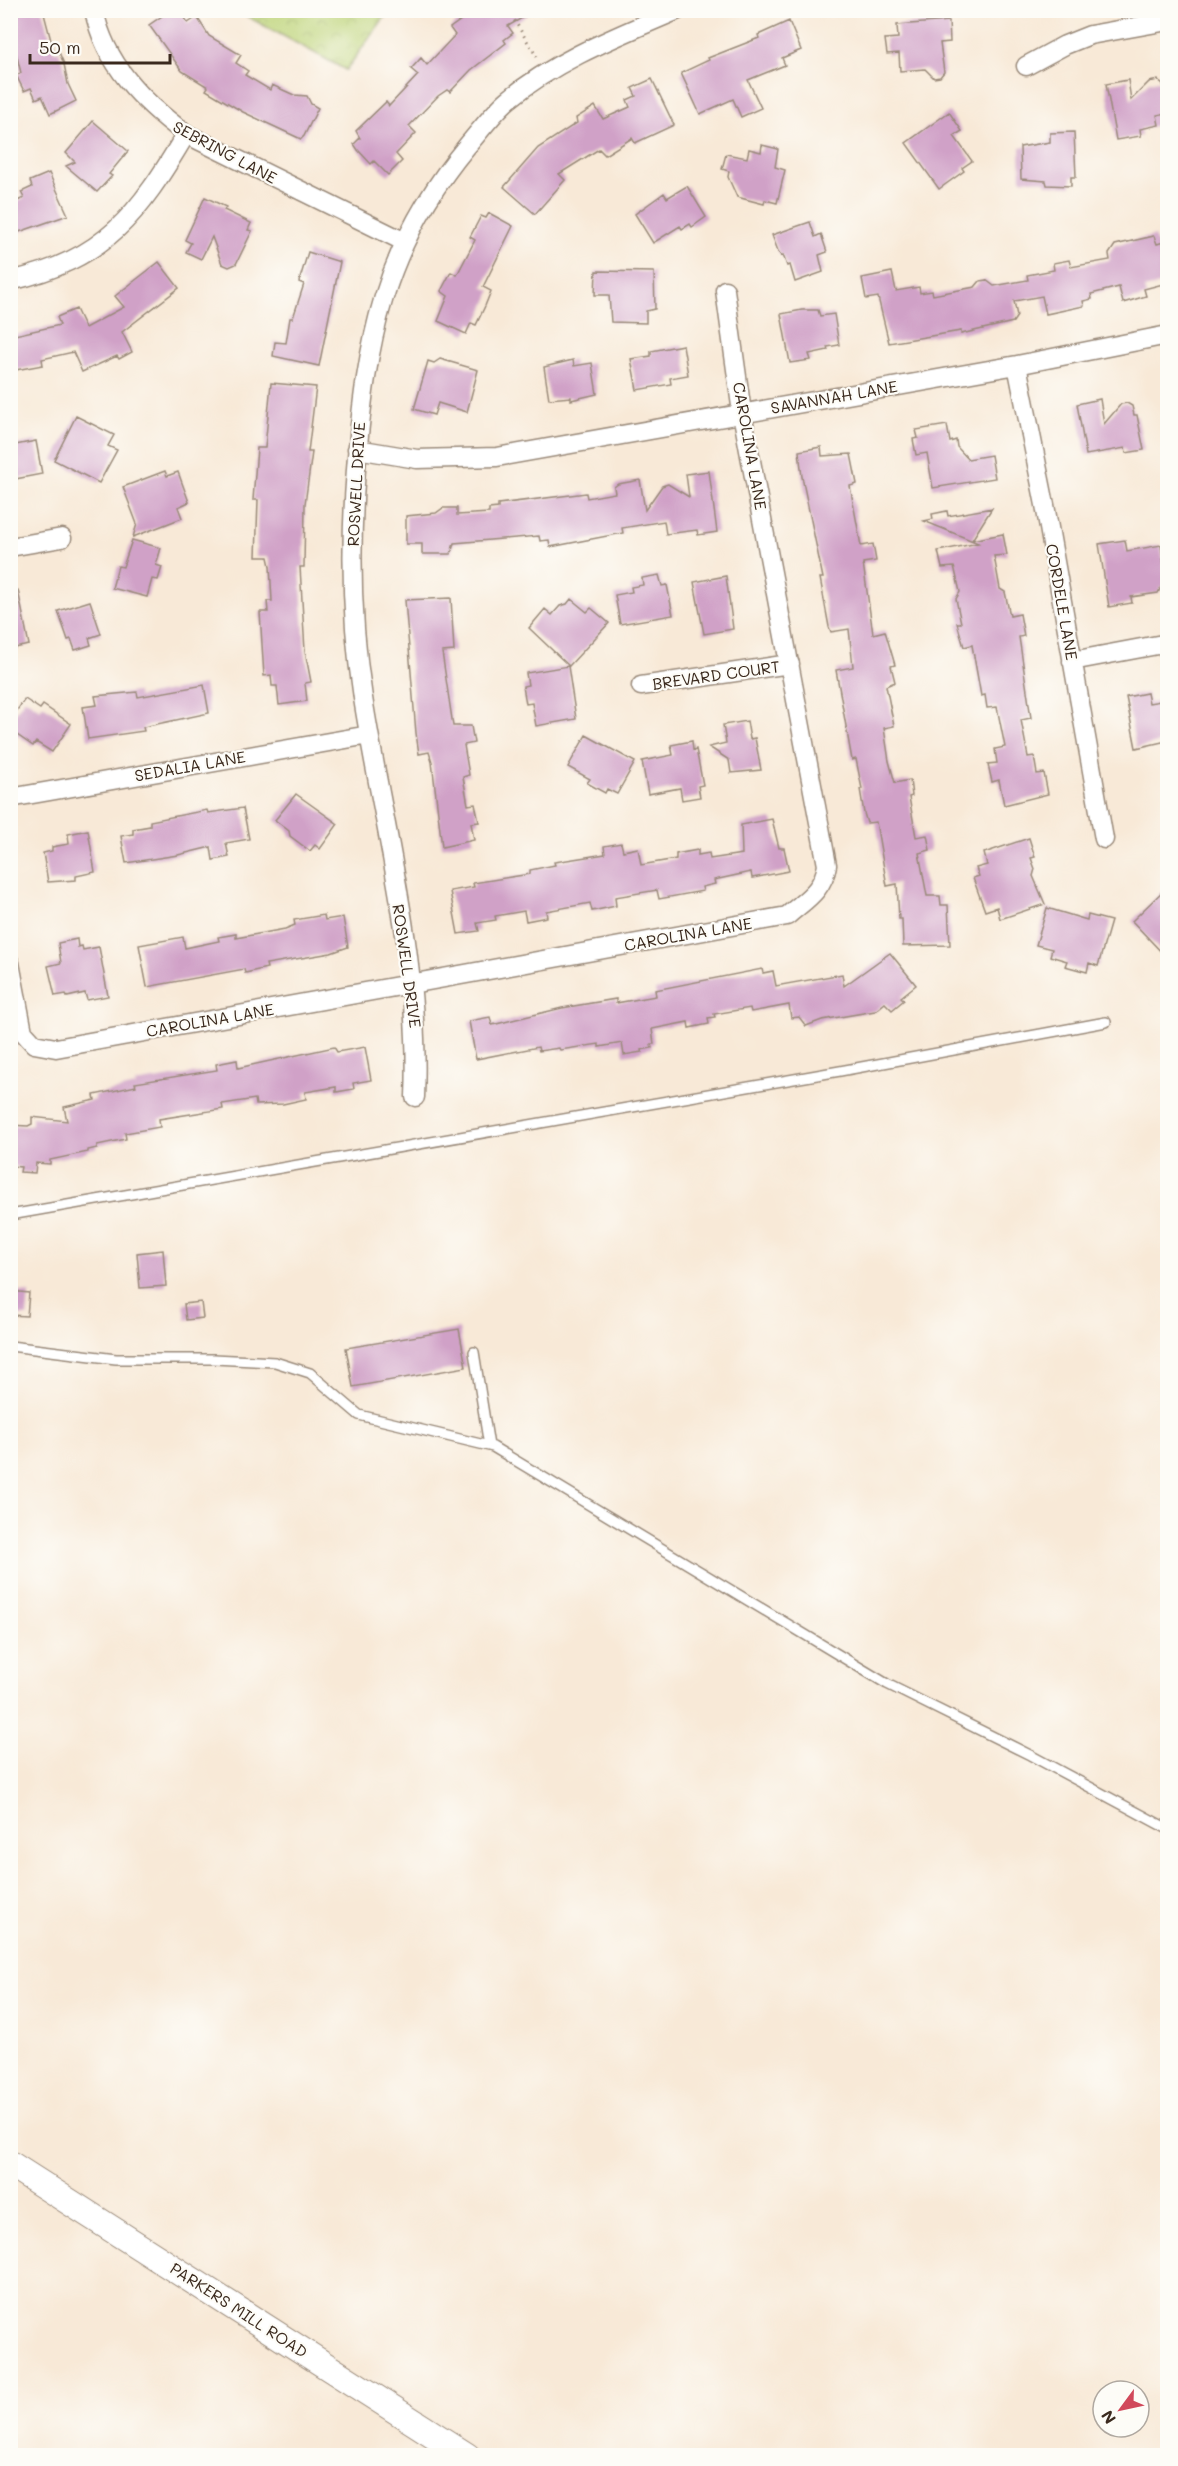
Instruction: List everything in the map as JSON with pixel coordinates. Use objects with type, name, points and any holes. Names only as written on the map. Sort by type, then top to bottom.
[{"type":"main road","name":"PARKERS MILL ROAD","points":[[10,2164],[467,2456]]},
{"type":"street","name":"SEBRING LANE","points":[[94,10],[102,38],[124,78],[150,106],[186,134],[405,242]]},
{"type":"street","name":"ROSWELL DRIVE","points":[[415,1097],[417,1058],[412,983],[369,735],[355,629],[351,524],[360,401],[375,326],[405,242],[424,207],[457,159],[508,100],[576,56],[678,10]]},
{"type":"street","points":[[1026,66],[1065,45],[1090,35],[1167,21]]},
{"type":"street","points":[[10,281],[48,273],[67,264],[114,234],[160,179],[186,134]]},
{"type":"street","name":"CAROLINA LANE","points":[[10,963],[23,1032],[34,1044],[56,1048],[787,916],[816,893],[825,876],[826,865],[742,413],[725,290]]},
{"type":"street","name":"SAVANNAH LANE","points":[[357,449],[417,459],[497,458],[1017,366],[1167,335]]},
{"type":"street","name":"CORDELE LANE","points":[[1017,366],[1104,839]]},
{"type":"street","points":[[10,547],[62,538]]},
{"type":"street","points":[[1072,661],[1167,643]]},
{"type":"street","name":"BREVARD COURT","points":[[641,686],[790,664]]},
{"type":"street","name":"SEDALIA LANE","points":[[10,798],[369,735]]},
{"type":"lane","points":[[10,1215],[840,1071],[1106,1022]]},
{"type":"lane","points":[[10,1346],[116,1359],[214,1359],[275,1362],[310,1373],[359,1415],[489,1446],[887,1684],[1070,1775],[1167,1830]]},
{"type":"lane","points":[[474,1352],[489,1446]]},
{"type":"path","points":[[508,10],[547,74]]},
{"type":"green space","points":[[237,10],[389,11],[346,70]]},
{"type":"building","points":[[10,10],[43,10],[54,52],[58,50],[64,64],[68,84],[76,101],[50,114],[42,96],[36,99],[31,88],[24,91],[16,75],[21,73],[10,28]]},
{"type":"building","points":[[171,10],[180,10],[188,23],[197,17],[209,36],[241,55],[236,63],[248,71],[245,75],[270,90],[272,85],[294,95],[307,96],[311,104],[318,108],[304,136],[301,139],[243,112],[206,90],[208,87],[182,71],[149,25]]},
{"type":"building","points":[[475,10],[536,10],[508,26],[513,33],[504,40],[506,43],[471,70],[450,92],[447,90],[438,96],[409,126],[416,133],[396,154],[402,161],[388,175],[374,161],[371,164],[358,150],[354,144],[360,138],[356,131],[386,102],[389,106],[418,75],[411,69],[421,58],[427,65],[455,35],[450,28]]},
{"type":"building","points":[[789,21],[801,50],[782,58],[785,65],[748,80],[761,108],[741,117],[733,99],[700,114],[681,73],[709,60],[708,58],[759,38],[758,35]]},
{"type":"building","points":[[949,21],[950,42],[940,43],[944,72],[940,77],[934,78],[925,69],[900,71],[899,53],[887,54],[885,39],[898,38],[897,25]]},
{"type":"building","points":[[652,79],[674,125],[635,143],[632,138],[605,155],[599,149],[559,174],[565,180],[535,214],[504,187],[538,148],[577,123],[576,118],[595,106],[603,119],[630,107],[627,100],[636,96],[632,88]]},
{"type":"building","points":[[1128,80],[1131,100],[1149,82],[1158,80],[1163,84],[1167,113],[1157,115],[1159,125],[1140,129],[1141,136],[1116,140],[1106,84]]},
{"type":"building","points":[[949,112],[962,131],[954,136],[972,161],[962,168],[964,171],[939,189],[906,143]]},
{"type":"building","points":[[93,121],[128,151],[109,174],[112,176],[97,192],[66,166],[75,162],[66,153]]},
{"type":"building","points":[[1074,132],[1076,177],[1071,177],[1071,186],[1047,185],[1046,181],[1021,179],[1020,147],[1050,142],[1050,133]]},
{"type":"building","points":[[762,145],[778,149],[775,167],[785,170],[777,203],[765,200],[764,204],[737,197],[728,177],[729,171],[722,169],[726,154],[747,158],[749,149],[761,152]]},
{"type":"building","points":[[49,173],[68,215],[19,232],[10,212],[10,204],[24,198],[21,192],[32,187],[30,181]]},
{"type":"building","points":[[687,186],[706,217],[692,227],[690,224],[682,229],[680,226],[653,243],[635,214],[664,193],[667,198]]},
{"type":"building","points":[[205,197],[226,207],[224,210],[251,223],[248,230],[252,231],[236,264],[229,267],[222,264],[212,237],[201,259],[186,252],[191,243],[185,240]]},
{"type":"building","points":[[489,213],[513,226],[483,287],[491,291],[485,306],[476,325],[471,323],[466,334],[438,321],[448,296],[441,291],[451,272],[457,275],[475,240],[470,237],[481,216],[486,218]]},
{"type":"building","points":[[810,222],[815,237],[821,234],[827,252],[819,255],[823,272],[795,282],[790,265],[787,266],[783,255],[781,256],[778,251],[772,235]]},
{"type":"building","points":[[1154,236],[1157,244],[1167,241],[1167,283],[1144,289],[1146,296],[1123,303],[1119,287],[1091,294],[1092,299],[1083,301],[1084,306],[1046,314],[1042,296],[1014,301],[1017,316],[1013,322],[961,334],[961,331],[889,343],[878,297],[866,299],[862,278],[892,272],[896,291],[919,287],[920,293],[932,291],[933,295],[975,287],[980,281],[986,280],[994,286],[1028,280],[1027,275],[1054,270],[1053,263],[1069,260],[1071,267],[1110,260],[1109,254],[1115,245]]},
{"type":"building","points":[[308,252],[340,262],[319,366],[273,356],[275,342],[286,343],[290,318],[293,318],[304,284],[299,282]]},
{"type":"building","points":[[159,262],[179,288],[122,332],[132,352],[119,359],[117,356],[82,372],[73,352],[42,359],[43,365],[10,371],[10,336],[60,325],[57,317],[76,309],[85,328],[124,307],[115,296]]},
{"type":"building","points":[[596,271],[654,272],[655,309],[646,311],[646,323],[611,322],[609,295],[595,295]]},
{"type":"building","points":[[818,310],[820,316],[834,314],[839,345],[809,354],[811,360],[790,363],[781,314]]},
{"type":"building","points":[[683,345],[688,375],[670,378],[671,384],[637,390],[631,359],[651,356],[651,351]]},
{"type":"building","points":[[440,359],[478,370],[467,412],[438,403],[434,415],[414,409],[428,361],[434,363]]},
{"type":"building","points":[[573,360],[574,366],[592,363],[597,394],[571,400],[571,397],[549,399],[544,367]]},
{"type":"building","points":[[271,383],[316,387],[308,452],[312,452],[305,504],[304,567],[300,567],[305,651],[311,682],[305,683],[307,701],[279,705],[277,686],[272,686],[271,675],[264,676],[260,612],[268,612],[267,601],[272,601],[270,566],[268,557],[256,557],[258,500],[253,500],[257,448],[265,448]]},
{"type":"building","points":[[1100,399],[1104,424],[1121,404],[1127,403],[1132,406],[1134,415],[1137,415],[1144,450],[1126,453],[1125,448],[1086,455],[1077,404]]},
{"type":"building","points":[[76,416],[114,435],[108,446],[117,450],[99,483],[54,460]]},
{"type":"building","points":[[947,425],[950,442],[956,440],[957,447],[968,459],[991,455],[995,478],[933,488],[927,453],[916,455],[913,439],[918,438],[916,430]]},
{"type":"building","points":[[36,441],[42,474],[10,480],[10,446]]},
{"type":"building","points":[[821,447],[822,456],[851,454],[857,484],[850,486],[861,546],[873,544],[876,561],[863,563],[873,634],[885,631],[895,665],[891,666],[895,682],[886,686],[894,726],[884,728],[889,761],[895,783],[910,780],[912,796],[909,797],[916,837],[927,835],[930,850],[919,853],[927,896],[940,896],[941,905],[948,905],[950,945],[903,946],[897,884],[887,886],[876,822],[867,823],[864,813],[860,789],[862,789],[856,759],[852,760],[836,670],[853,667],[849,629],[831,632],[829,627],[820,578],[823,578],[802,477],[799,451]]},
{"type":"building","points":[[165,471],[167,476],[178,472],[189,502],[178,507],[182,518],[133,537],[137,524],[123,487]]},
{"type":"building","points":[[709,471],[717,532],[698,535],[697,530],[666,534],[664,521],[622,528],[623,533],[550,547],[549,540],[540,541],[539,536],[454,543],[451,554],[422,554],[422,544],[406,544],[406,516],[436,513],[443,508],[457,508],[457,515],[489,513],[489,509],[498,508],[498,504],[586,493],[587,498],[615,493],[614,487],[618,484],[640,480],[645,510],[662,486],[668,484],[689,497],[686,474]]},
{"type":"building","points":[[992,508],[972,540],[1003,534],[1007,555],[994,556],[1000,589],[1005,592],[1010,616],[1020,614],[1024,636],[1019,637],[1031,718],[1021,720],[1028,757],[1034,756],[1037,774],[1044,773],[1048,794],[1004,805],[999,780],[992,782],[988,764],[997,763],[995,749],[1005,747],[997,707],[987,708],[985,695],[981,696],[972,645],[964,647],[957,623],[961,623],[956,599],[960,592],[955,570],[954,567],[942,568],[938,551],[978,543],[924,521],[933,519],[932,514],[947,511],[948,516]]},
{"type":"building","points":[[132,540],[161,548],[156,565],[162,567],[158,580],[152,579],[147,597],[112,588],[118,566],[123,567]]},
{"type":"building","points":[[1125,540],[1127,551],[1161,545],[1167,586],[1161,587],[1158,593],[1131,597],[1132,603],[1109,607],[1099,544]]},
{"type":"building","points":[[659,575],[662,586],[667,585],[673,615],[620,624],[615,595],[632,592],[631,587],[643,585],[642,578]]},
{"type":"building","points":[[726,576],[733,629],[704,634],[694,582]]},
{"type":"building","points":[[18,590],[29,645],[10,649],[10,591]]},
{"type":"building","points":[[451,598],[454,651],[442,652],[453,726],[471,726],[474,743],[464,745],[469,775],[463,777],[468,805],[475,804],[479,822],[471,823],[474,840],[442,847],[432,762],[429,752],[419,754],[405,600]]},
{"type":"building","points":[[571,599],[587,612],[591,608],[609,623],[569,666],[529,628],[545,609],[552,615]]},
{"type":"building","points":[[90,601],[101,634],[89,638],[91,645],[75,650],[71,639],[68,640],[58,611]]},
{"type":"building","points":[[568,666],[576,719],[536,726],[532,703],[526,704],[523,686],[528,685],[526,673]]},
{"type":"building","points":[[204,685],[209,713],[143,727],[144,731],[88,739],[83,707],[97,705],[95,696],[137,692],[138,697]]},
{"type":"building","points":[[1147,693],[1149,703],[1167,700],[1167,741],[1136,748],[1126,697]]},
{"type":"building","points":[[25,699],[40,709],[43,705],[71,724],[52,752],[36,742],[33,746],[10,730],[10,720]]},
{"type":"building","points":[[747,721],[750,739],[755,738],[761,770],[731,773],[729,760],[709,747],[726,743],[723,725]]},
{"type":"building","points":[[586,735],[635,762],[617,794],[607,789],[605,793],[587,783],[590,779],[568,767]]},
{"type":"building","points":[[692,741],[693,750],[696,749],[703,785],[698,786],[700,797],[682,800],[680,788],[648,794],[642,761],[673,755],[671,745]]},
{"type":"building","points":[[296,794],[338,824],[320,849],[315,845],[310,851],[290,836],[289,831],[275,820]]},
{"type":"building","points":[[243,808],[249,839],[226,843],[229,857],[213,860],[211,847],[126,863],[121,836],[133,834],[133,829],[150,826],[150,821],[207,810],[208,813]]},
{"type":"building","points":[[772,819],[779,848],[784,848],[789,871],[752,878],[751,872],[714,880],[715,884],[702,887],[703,891],[659,899],[657,890],[615,897],[616,906],[592,911],[590,903],[546,911],[547,917],[526,921],[524,911],[495,916],[496,920],[477,923],[479,931],[458,934],[450,891],[474,887],[473,883],[530,874],[530,870],[555,865],[554,862],[605,854],[604,846],[621,843],[623,851],[638,848],[641,865],[676,859],[676,854],[698,850],[698,855],[709,853],[710,859],[742,854],[741,825]]},
{"type":"building","points":[[88,830],[95,872],[76,876],[76,880],[48,882],[43,853],[52,851],[52,847],[69,844],[68,834]]},
{"type":"building","points":[[1029,838],[1035,857],[1031,858],[1035,869],[1033,876],[1045,904],[1000,919],[997,907],[985,911],[973,878],[979,876],[976,868],[987,865],[984,853]]},
{"type":"building","points":[[1167,887],[1167,958],[1132,921]]},
{"type":"building","points":[[1047,908],[1087,920],[1088,915],[1111,921],[1098,966],[1089,963],[1087,972],[1065,966],[1067,961],[1050,956],[1052,949],[1036,945]]},
{"type":"building","points":[[324,915],[325,920],[343,917],[348,947],[331,953],[266,964],[267,968],[245,973],[244,969],[147,987],[139,945],[183,937],[185,948],[219,941],[218,937],[236,934],[236,938],[285,929],[295,925],[294,920]]},
{"type":"building","points":[[77,939],[78,947],[82,946],[83,950],[99,947],[108,996],[87,1000],[85,993],[67,997],[66,994],[55,996],[48,966],[61,963],[58,943]]},
{"type":"building","points":[[890,953],[916,985],[901,997],[904,1000],[892,1010],[885,1003],[875,1011],[822,1020],[806,1026],[799,1017],[791,1018],[789,1005],[751,1012],[750,1008],[714,1014],[715,1017],[708,1018],[709,1024],[689,1028],[688,1022],[652,1029],[654,1044],[651,1044],[652,1048],[641,1050],[642,1052],[624,1055],[622,1043],[539,1051],[538,1047],[476,1059],[469,1021],[490,1017],[492,1025],[562,1008],[616,999],[616,1003],[656,996],[655,990],[762,969],[763,973],[773,971],[776,986],[842,974],[844,986]]},
{"type":"building","points":[[334,1047],[337,1052],[365,1047],[371,1080],[353,1083],[354,1089],[336,1092],[336,1087],[305,1092],[306,1099],[283,1104],[256,1105],[255,1099],[222,1104],[223,1109],[159,1119],[160,1127],[125,1133],[126,1139],[97,1145],[97,1148],[88,1150],[88,1152],[50,1160],[50,1164],[36,1163],[35,1173],[20,1172],[21,1167],[10,1166],[10,1125],[28,1126],[32,1124],[32,1117],[67,1121],[64,1107],[95,1100],[94,1095],[136,1086],[135,1083],[217,1070],[216,1064],[237,1060],[238,1068]]},
{"type":"building","points":[[163,1250],[166,1286],[140,1288],[137,1253]]},
{"type":"building","points":[[10,1291],[29,1293],[27,1316],[10,1315]]},
{"type":"building","points":[[201,1302],[203,1318],[186,1320],[184,1304]]},
{"type":"building","points":[[459,1329],[466,1367],[353,1387],[346,1348]]}]
